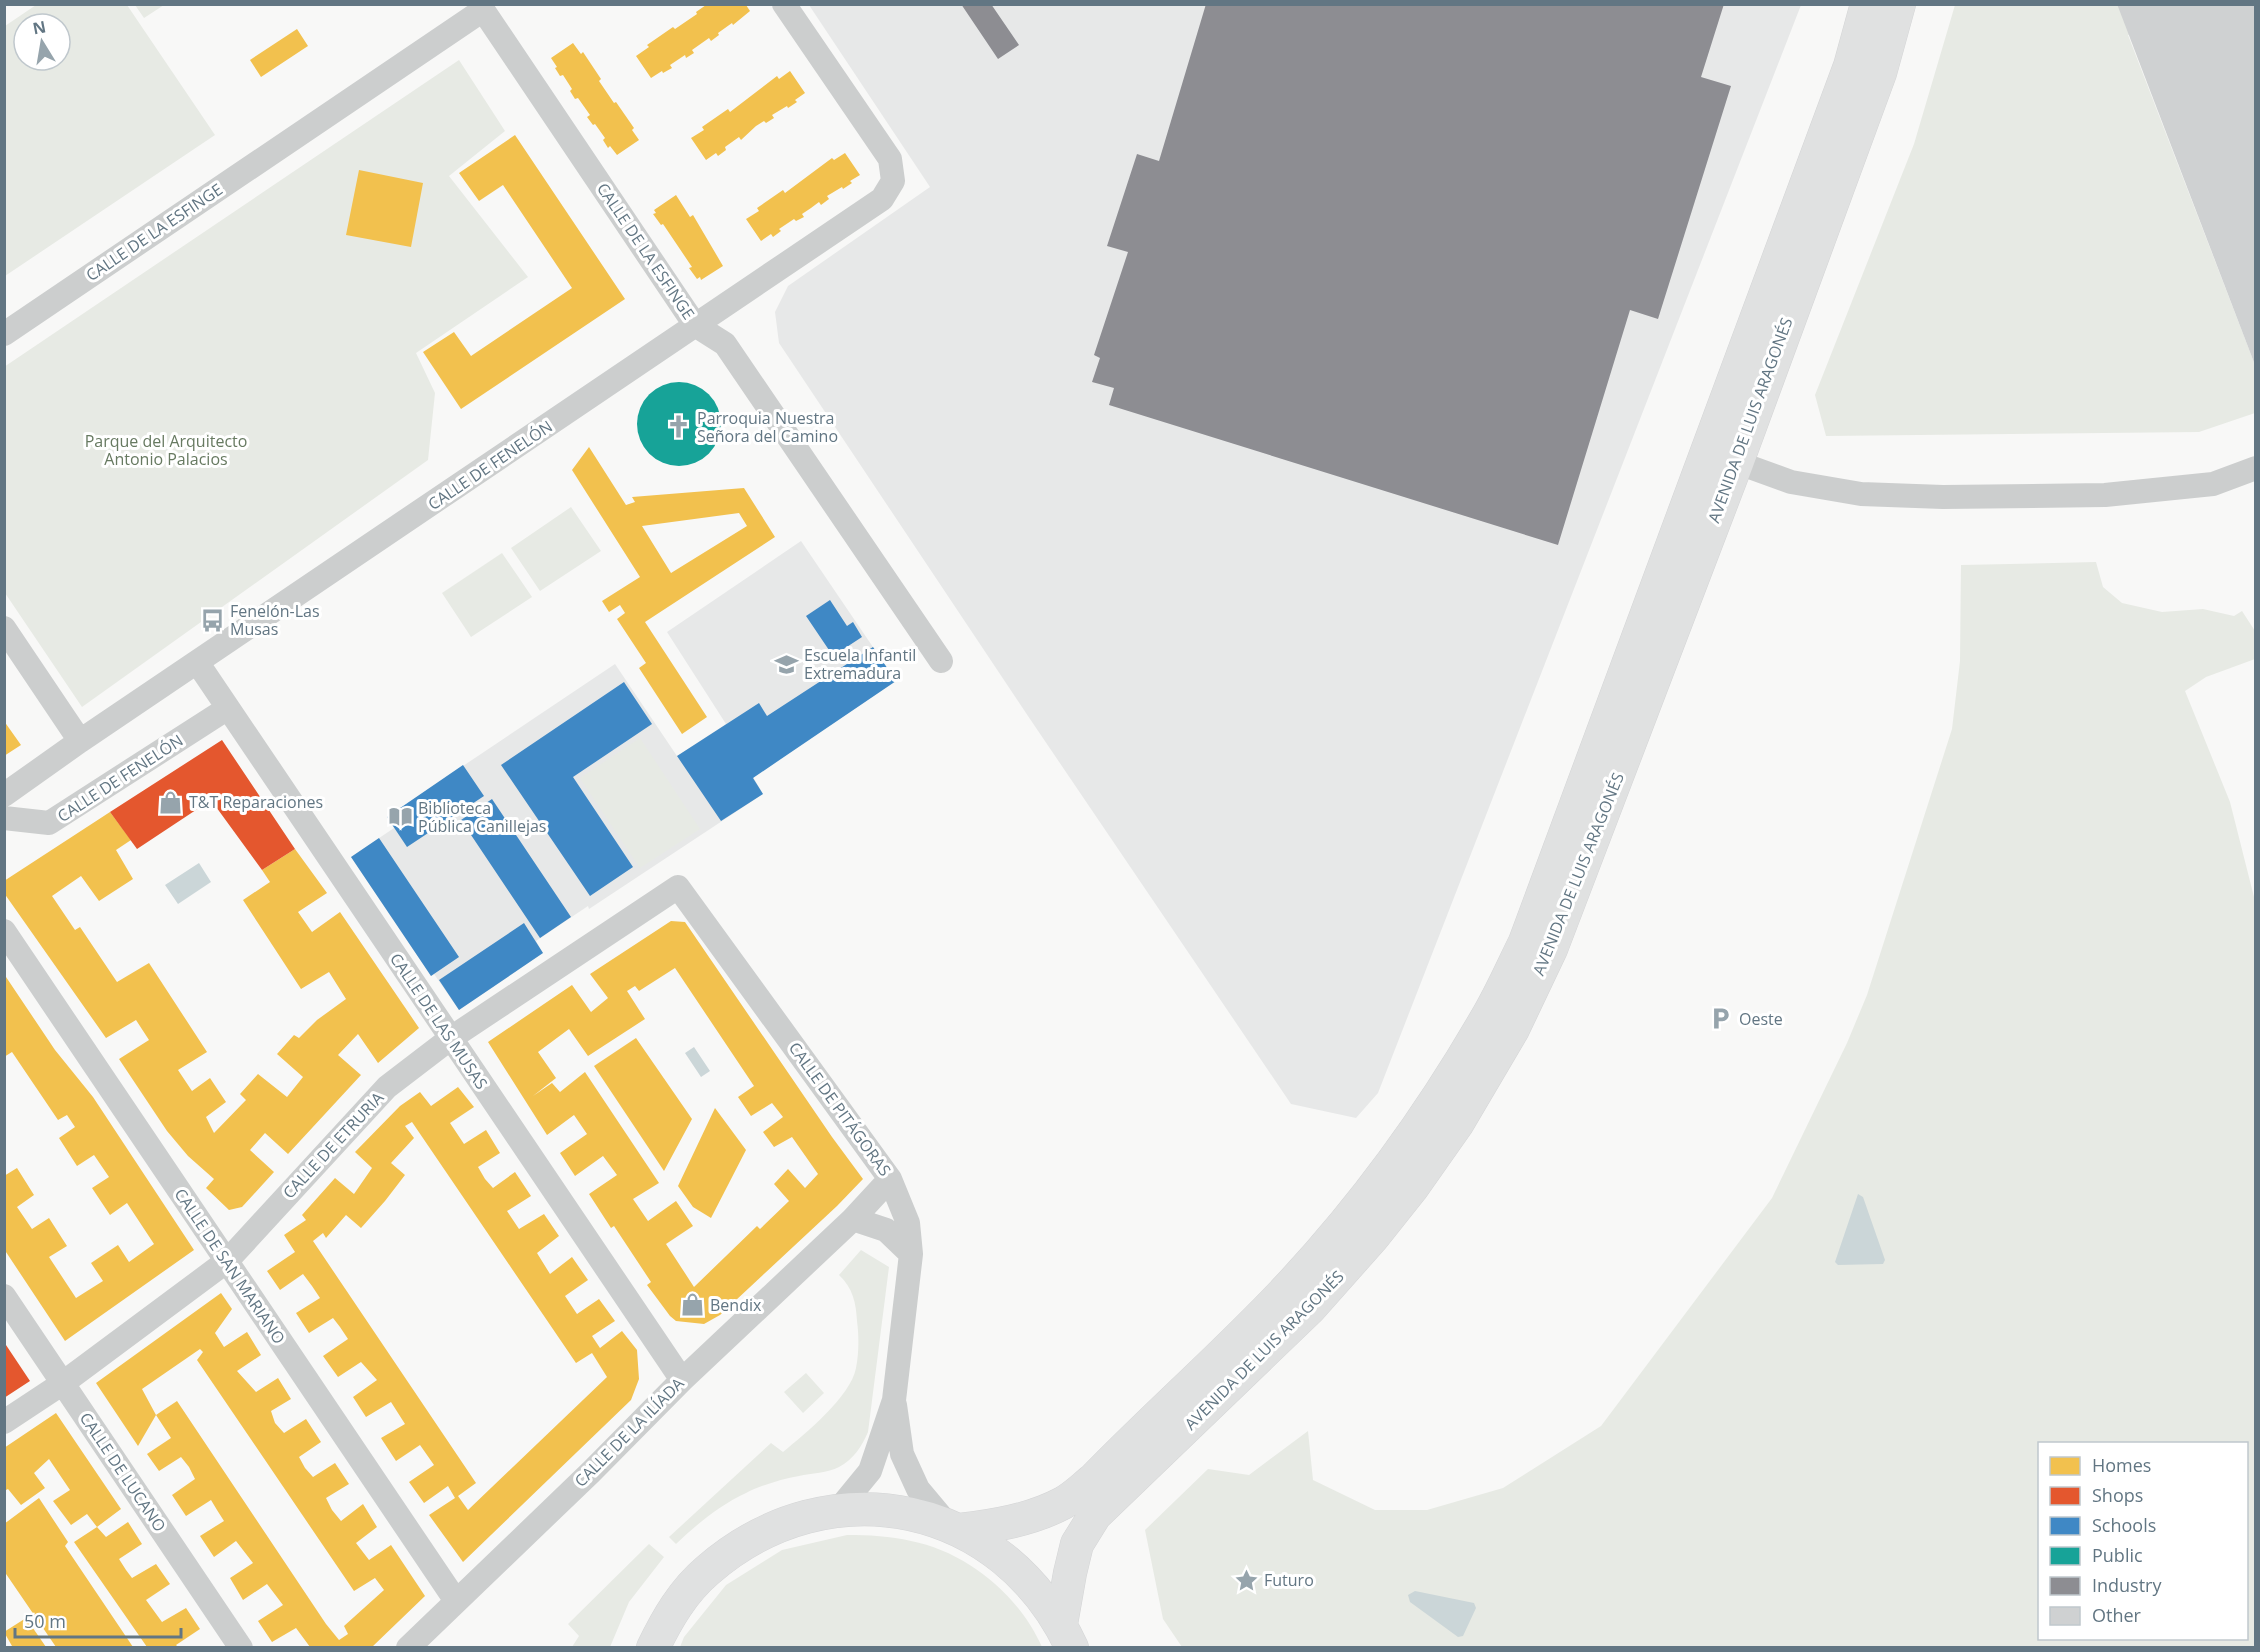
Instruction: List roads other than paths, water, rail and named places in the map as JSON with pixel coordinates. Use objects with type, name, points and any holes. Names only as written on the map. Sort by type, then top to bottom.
[{"type":"main road","name":"AVENIDA DE LUIS ARAGONÉS","points":[[954,1528],[995,1526],[1038,1514],[1064,1502],[1093,1480],[1288,1288],[1349,1220],[1389,1169],[1432,1107],[1487,1017],[1525,942],[1850,66],[1868,4]]},
{"type":"main road","name":"AVENIDA DE LUIS ARAGONÉS","points":[[1067,1636],[1070,1573],[1077,1544],[1095,1515],[1310,1308],[1373,1237],[1412,1188],[1457,1124],[1513,1029],[1551,949],[1737,462],[1880,73],[1899,4]]},
{"type":"main road","points":[[653,1647],[667,1619],[685,1594],[706,1571],[733,1550],[760,1533],[798,1519],[838,1510],[868,1509],[922,1517],[954,1528],[984,1543],[1028,1579],[1046,1600],[1067,1636]]},
{"type":"street","name":"CALLE DE FENELÓN","points":[[4,795],[80,741],[882,199],[893,182],[890,159],[784,4]]},
{"type":"street","name":"CALLE DE LA ESFINGE","points":[[4,334],[481,7],[695,325],[725,344],[941,662]]},
{"type":"street","points":[[1706,451],[1791,482],[1860,494],[1943,497],[2105,495],[2212,484],[2256,468]]},
{"type":"street","points":[[4,628],[80,741]]},
{"type":"street","name":"CALLE DE LAS MUSAS","points":[[197,662],[682,1380]]},
{"type":"street","name":"CALLE DE FENELÓN","points":[[4,818],[49,824],[228,708]]},
{"type":"street","name":"CALLE DE PITÁGORAS","points":[[678,887],[890,1179],[908,1223],[910,1254],[894,1400],[870,1472],[838,1510]]},
{"type":"street","name":"CALLE DE ETRURIA","points":[[4,1422],[63,1383],[227,1261],[387,1087],[451,1038],[678,887]]},
{"type":"street","name":"CALLE DE SAN MARIANO","points":[[4,931],[456,1600]]},
{"type":"street","name":"CALLE DE LA ILÍADA","points":[[408,1647],[591,1472],[682,1380],[853,1219],[890,1179]]},
{"type":"street","points":[[853,1219],[886,1230],[910,1254]]},
{"type":"street","name":"CALLE DE LUCANO","points":[[4,1296],[241,1647]]},
{"type":"street","name":"CALLE DE PITÁGORAS","points":[[894,1400],[902,1454],[918,1489],[954,1528]]},
{"type":"place","name":"Parroquia Nuestra Señora del Camino","points":[[679,427]]},
{"type":"place","name":"Fenelón-Las Musas","points":[[212,620]]},
{"type":"place","name":"Escuela Infantil Extremadura","points":[[786,664]]},
{"type":"place","name":"T&T Reparaciones","points":[[171,802]]},
{"type":"place","name":"Biblioteca Pública Canillejas","points":[[400,817]]},
{"type":"place","name":"Oeste","points":[[1721,1019]]},
{"type":"place","name":"Bendix","points":[[692,1305]]},
{"type":"place","name":"Futuro","points":[[1246,1580]]},
{"type":"park label","name":"Parque del Arquitecto Antonio Palacios","points":[[166,450]]}]
